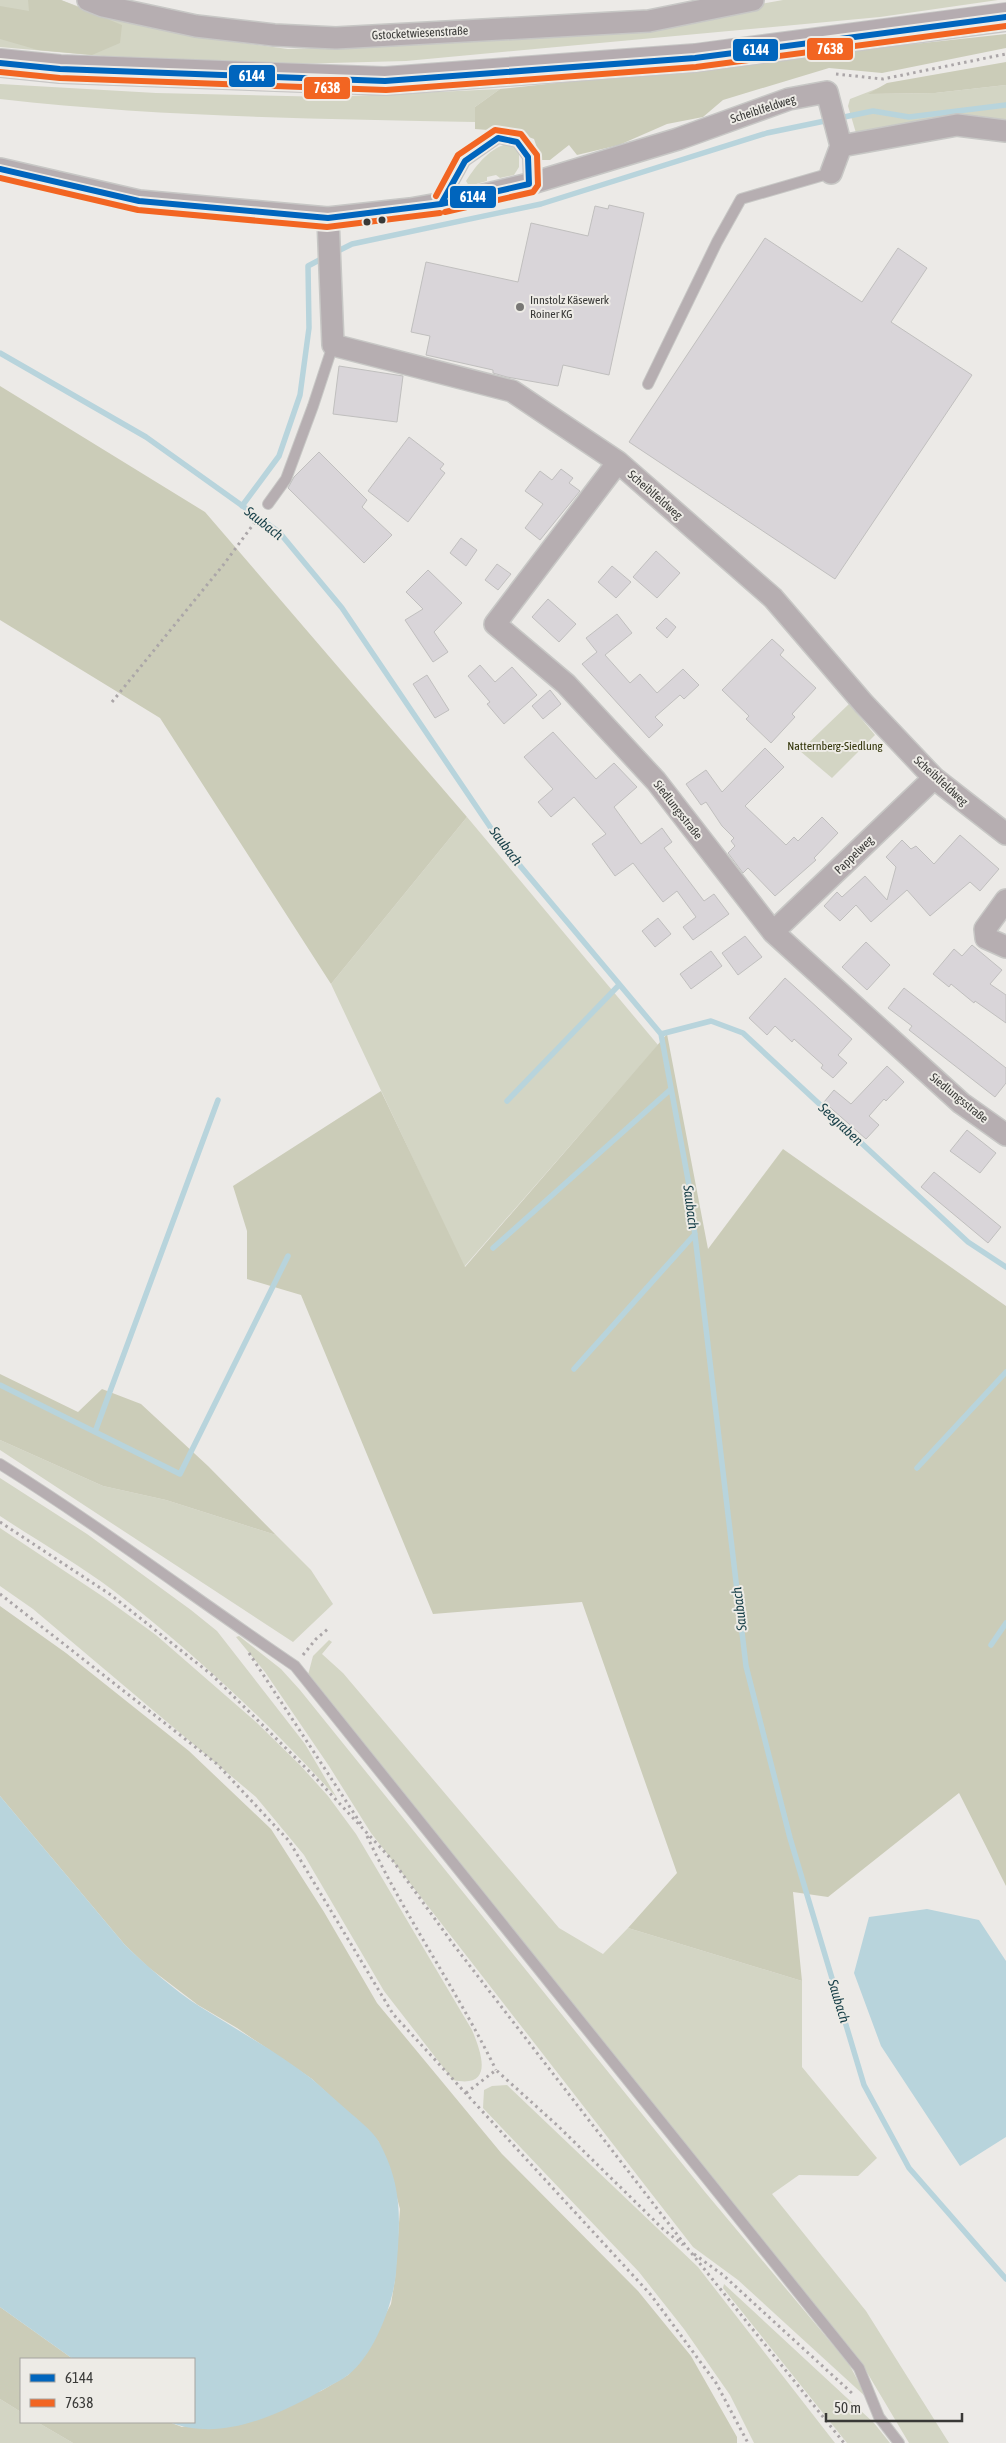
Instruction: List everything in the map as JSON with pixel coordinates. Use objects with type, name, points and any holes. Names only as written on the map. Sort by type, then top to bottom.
[{"type":"main road","points":[[0,63],[60,69],[385,81],[695,58],[1006,17]]},
{"type":"street","name":"Gstocketwiesenstraße","points":[[88,0],[103,6],[196,26],[274,35],[336,38],[648,21],[753,0]]},
{"type":"street","name":"Scheiblfeldweg","points":[[0,169],[139,201],[328,218],[441,204],[529,184],[678,140],[789,99],[827,92],[836,128]]},
{"type":"street","points":[[831,173],[836,128],[957,125],[1006,131]]},
{"type":"street","points":[[328,218],[333,344]]},
{"type":"street","name":"Scheiblfeldweg","points":[[333,344],[512,392],[618,462],[773,598],[864,704],[934,778],[1006,834]]},
{"type":"street","name":"Siedlungsstraße","points":[[618,462],[495,624],[566,684],[656,781],[773,932],[961,1103],[1006,1135]]},
{"type":"street","name":"Pappelweg","points":[[773,932],[934,778]]},
{"type":"street","points":[[1006,900],[985,929],[986,938],[1006,947]]},
{"type":"lane","points":[[441,204],[465,161],[498,138],[517,142],[528,157],[529,184]]},
{"type":"lane","points":[[648,384],[717,242],[741,199],[831,173]]},
{"type":"lane","points":[[268,504],[286,479],[333,344]]},
{"type":"lane","points":[[0,1464],[67,1506],[222,1617],[295,1666],[859,2368],[879,2417],[899,2443]]},
{"type":"path","points":[[829,74],[882,79],[1006,54]]},
{"type":"path","points":[[112,702],[268,504]]},
{"type":"path","points":[[0,1522],[111,1595],[212,1675],[314,1776],[393,1861],[453,1944],[689,2250],[844,2443]]},
{"type":"path","points":[[0,1594],[217,1764],[289,1841],[393,2014],[651,2295],[716,2383],[747,2443]]},
{"type":"path","points":[[295,1666],[316,1638],[329,1628]]},
{"type":"path","points":[[246,1648],[366,1832],[390,1884],[475,2026],[496,2070],[558,2126],[663,2229],[723,2275],[879,2417]]},
{"type":"path","points":[[466,2093],[496,2070]]},
{"type":"green space","points":[[0,0],[61,0],[104,16],[204,38],[288,49],[405,45],[667,21],[783,0],[998,0],[880,17],[406,61],[217,66],[0,47]]},
{"type":"green space","points":[[28,0],[61,0],[122,25],[120,43],[92,55],[38,50],[0,39],[0,6],[29,11]]},
{"type":"green space","points":[[1006,34],[1006,48],[882,73],[829,68],[723,100],[703,117],[667,124],[619,145],[577,155],[569,145],[550,160],[541,160],[534,139],[515,132],[475,129],[475,107],[500,89]]},
{"type":"green space","points":[[1006,62],[1006,85],[935,93],[868,94],[887,83]]},
{"type":"green space","points":[[0,84],[156,93],[330,97],[500,89],[475,107],[475,122],[356,120],[119,110],[0,99]]},
{"type":"green space","points":[[1006,85],[1006,121],[856,133],[848,106],[850,99],[881,87],[869,94],[935,93]]},
{"type":"green space","points":[[511,143],[519,149],[519,167],[514,175],[500,178],[496,175],[487,177],[487,181],[469,186],[466,181],[485,157],[497,148]]},
{"type":"green space","points":[[0,386],[205,512],[467,817],[331,984],[160,718],[0,620]]},
{"type":"green space","name":"Natternberg-Siedlung","points":[[849,704],[875,735],[832,778],[800,751]]},
{"type":"green space","points":[[467,817],[658,1045],[464,1267],[331,984]]},
{"type":"green space","points":[[667,1034],[708,1249],[783,1149],[1006,1306],[1006,1886],[959,1793],[828,1897],[793,1892],[802,1981],[628,1928],[677,1873],[582,1602],[433,1614],[301,1295],[247,1279],[247,1231],[233,1186],[381,1091],[465,1267]]},
{"type":"green space","points":[[0,1374],[78,1412],[102,1389],[141,1404],[208,1466],[276,1535],[166,1500],[103,1486],[0,1440]]},
{"type":"green space","points":[[0,1440],[103,1486],[166,1500],[276,1535],[311,1570],[333,1604],[293,1642],[0,1450]]},
{"type":"green space","points":[[0,1478],[87,1534],[217,1631],[305,1744],[337,1798],[258,1716],[173,1639],[100,1581],[0,1516]]},
{"type":"green space","points":[[0,1528],[105,1598],[156,1635],[256,1722],[300,1765],[328,1796],[356,1834],[472,2030],[479,2049],[482,2067],[480,2074],[475,2079],[466,2081],[453,2080],[384,1991],[304,1855],[256,1797],[33,1609],[0,1586]]},
{"type":"green space","points":[[0,1606],[66,1653],[189,1751],[271,1829],[324,1912],[377,2003],[502,2154],[638,2291],[691,2356],[737,2437],[737,2443],[73,2443],[39,2423],[172,2423],[182,2427],[321,2391],[348,2375],[363,2357],[391,2304],[395,2279],[400,2209],[387,2161],[378,2141],[312,2079],[237,2028],[198,2005],[148,1967],[125,1945],[0,1796]]},
{"type":"green space","points":[[239,1636],[281,1669],[300,1690],[705,2192],[849,2364],[867,2398],[738,2280],[693,2247],[371,1833],[329,1766],[265,1672],[236,1637]]},
{"type":"green space","points":[[329,1640],[332,1642],[322,1654],[343,1673],[559,1928],[603,1954],[628,1928],[802,1981],[802,2067],[877,2158],[858,2176],[799,2175],[772,2194],[866,2311],[949,2443],[909,2443],[862,2364],[308,1675],[313,1656]]},
{"type":"green space","points":[[507,2085],[698,2267],[835,2443],[754,2443],[730,2395],[684,2329],[639,2272],[483,2108],[484,2090],[492,2086]]},
{"type":"green space","points":[[724,2284],[874,2423],[890,2443],[847,2443],[723,2288]]},
{"type":"green space","points":[[0,2307],[72,2358],[20,2358],[20,2411],[0,2399]]},
{"type":"green space","points":[[0,2399],[20,2411],[20,2423],[39,2423],[73,2443],[0,2443]]},
{"type":"water","points":[[0,1796],[125,1945],[189,1999],[299,2069],[372,2133],[379,2142],[393,2175],[398,2206],[399,2238],[396,2273],[391,2300],[374,2342],[357,2366],[348,2375],[290,2407],[251,2423],[230,2427],[210,2429],[189,2428],[172,2423],[195,2423],[195,2358],[72,2358],[0,2307]]},
{"type":"water","points":[[927,1909],[979,1920],[1006,1961],[1006,2137],[960,2166],[881,2046],[854,1973],[869,1917]]},
{"type":"building","name":"Innstolz Käsewerk Roiner KG","points":[[609,205],[644,213],[609,375],[563,365],[558,386],[507,377],[493,373],[493,370],[426,355],[430,336],[411,332],[426,262],[518,282],[531,223],[588,236],[595,206],[608,209]]},
{"type":"building","points":[[765,238],[862,302],[898,248],[927,268],[891,322],[972,375],[835,579],[629,442]]},
{"type":"building","points":[[339,366],[403,376],[397,422],[333,414]]},
{"type":"building","points":[[409,437],[444,464],[440,469],[445,473],[408,522],[368,491]]},
{"type":"building","points":[[319,452],[367,500],[362,507],[392,535],[364,563],[288,488],[294,477]]},
{"type":"building","points":[[561,469],[573,478],[569,483],[580,491],[540,540],[525,528],[543,504],[525,491],[540,471],[552,480]]},
{"type":"building","points":[[461,538],[477,550],[466,566],[450,553]]},
{"type":"building","points":[[656,551],[680,573],[657,598],[633,577]]},
{"type":"building","points":[[497,564],[511,574],[498,590],[485,580]]},
{"type":"building","points":[[612,566],[631,582],[616,598],[598,582]]},
{"type":"building","points":[[428,570],[462,603],[434,632],[448,652],[433,662],[405,620],[423,609],[406,592]]},
{"type":"building","points":[[548,599],[576,624],[559,642],[532,617]]},
{"type":"building","points":[[617,614],[632,633],[605,655],[630,683],[640,674],[657,693],[683,669],[699,685],[684,699],[680,695],[655,717],[663,725],[649,738],[582,664],[597,652],[586,638]]},
{"type":"building","points":[[666,618],[676,627],[667,638],[656,628]]},
{"type":"building","points":[[772,639],[784,650],[780,655],[816,688],[792,714],[795,717],[771,743],[746,719],[749,716],[722,690]]},
{"type":"building","points":[[480,665],[495,682],[512,667],[537,695],[504,724],[487,704],[490,702],[468,676]]},
{"type":"building","points":[[427,675],[449,710],[435,718],[413,684]]},
{"type":"building","points":[[550,690],[561,704],[543,719],[532,706]]},
{"type":"building","points":[[553,732],[596,779],[614,763],[637,787],[614,807],[641,844],[662,828],[672,842],[664,848],[704,901],[714,894],[729,914],[693,940],[683,927],[696,917],[677,891],[663,902],[633,863],[615,876],[592,844],[606,834],[574,797],[551,817],[538,802],[553,789],[524,757]]},
{"type":"building","points":[[765,748],[784,767],[745,806],[786,845],[794,837],[798,841],[822,817],[838,833],[814,858],[816,860],[775,896],[748,868],[743,873],[728,853],[735,846],[731,841],[734,838],[722,826],[706,802],[701,805],[686,784],[706,770],[722,792]]},
{"type":"building","points":[[960,835],[999,869],[980,891],[970,882],[930,916],[907,890],[871,922],[856,905],[840,921],[824,906],[837,892],[842,897],[865,876],[887,900],[896,867],[886,857],[902,840],[911,849],[916,846],[934,864]]},
{"type":"building","points":[[658,918],[671,934],[655,947],[642,931]]},
{"type":"building","points":[[745,936],[762,957],[738,975],[722,953]]},
{"type":"building","points":[[866,942],[890,965],[867,990],[842,967]]},
{"type":"building","points":[[972,945],[1002,970],[990,984],[1006,995],[1006,1023],[975,1001],[974,1003],[951,984],[949,987],[933,974],[954,949],[962,956]]},
{"type":"building","points":[[711,951],[722,966],[691,989],[680,974]]},
{"type":"building","points":[[785,978],[852,1039],[838,1055],[847,1063],[833,1078],[821,1068],[823,1065],[794,1039],[792,1042],[775,1026],[767,1035],[749,1018]]},
{"type":"building","points":[[904,988],[1006,1068],[1006,1083],[995,1097],[909,1030],[912,1026],[888,1008]]},
{"type":"building","points":[[887,1066],[904,1082],[886,1101],[884,1099],[869,1116],[879,1125],[866,1139],[824,1102],[834,1090],[851,1104]]},
{"type":"building","points":[[967,1130],[996,1153],[980,1173],[950,1151]]},
{"type":"building","points":[[934,1172],[1001,1227],[988,1243],[921,1187]]},
{"type":"waterway","points":[[334,253],[352,244],[541,204],[767,133],[873,111],[909,117],[1006,105]]},
{"type":"waterway","points":[[242,506],[279,456],[300,395],[309,328],[308,266],[325,257]]},
{"type":"waterway","name":"Saubach","points":[[0,353],[146,437],[279,532],[342,608],[501,843],[661,1034],[689,1185],[746,1666],[790,1838],[864,2085],[909,2168],[1006,2279]]},
{"type":"waterway","points":[[507,1101],[619,985]]},
{"type":"waterway","name":"Seegraben","points":[[661,1034],[711,1021],[743,1033],[968,1242],[1006,1267]]},
{"type":"waterway","points":[[493,1248],[671,1089]]},
{"type":"waterway","points":[[95,1432],[218,1100]]},
{"type":"waterway","points":[[574,1369],[695,1234]]},
{"type":"waterway","points":[[0,1385],[180,1474],[288,1256]]},
{"type":"waterway","points":[[917,1468],[1006,1372]]},
{"type":"waterway","points":[[991,1645],[1006,1623]]},
{"type":"transit line","name":"6144","points":[[0,63],[60,69],[385,81],[695,58],[1006,17]]},
{"type":"transit line","name":"7638","points":[[0,72],[60,78],[386,90],[696,67],[1006,26]]},
{"type":"transit line","name":"7638","points":[[436,196],[458,155],[495,130],[521,134],[537,155],[538,185],[533,192],[445,212]]},
{"type":"transit line","name":"6144","points":[[498,138],[517,142],[528,157],[529,184],[441,204],[465,161],[498,138]]},
{"type":"transit line","name":"6144","points":[[0,169],[139,201],[328,218],[441,204]]},
{"type":"transit line","name":"7638","points":[[0,178],[138,210],[327,227],[440,213]]},
{"type":"place","name":"Innstolz Käsewerk Roiner KG","points":[[520,307]]}]
